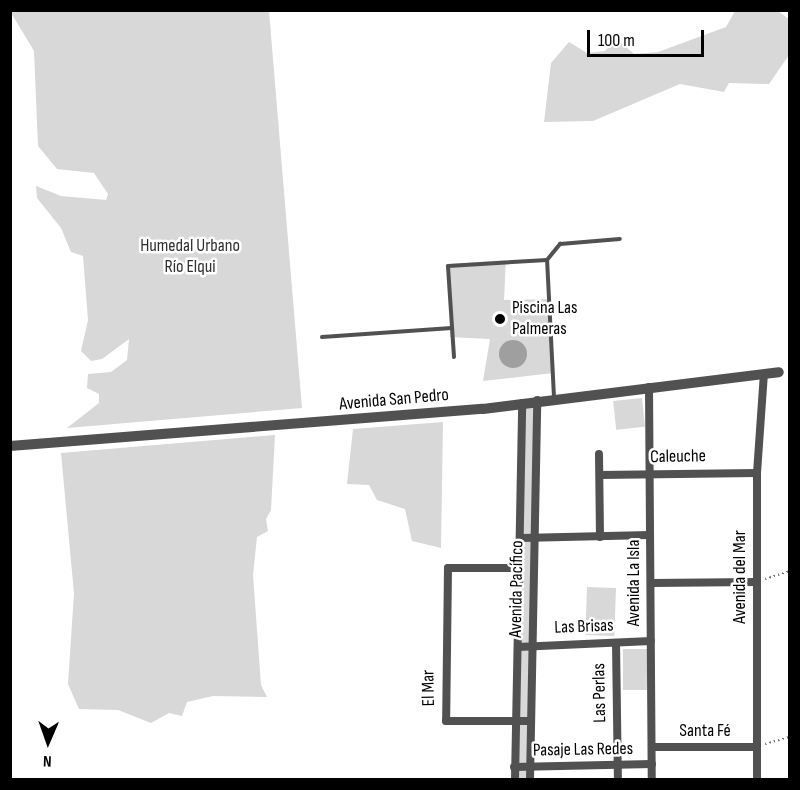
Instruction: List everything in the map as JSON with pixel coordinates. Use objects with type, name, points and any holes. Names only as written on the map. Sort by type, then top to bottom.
[{"type":"street","name":"Avenida San Pedro","points":[[10,446],[522,403],[779,372]]},
{"type":"street","name":"Avenida del Mar","points":[[757,780],[757,472],[764,374]]},
{"type":"street","name":"Avenida La Isla","points":[[649,387],[652,780]]},
{"type":"street","name":"Avenida Pacífico","points":[[530,780],[537,400]]},
{"type":"street","name":"Avenida Pacífico","points":[[515,780],[522,403]]},
{"type":"street","points":[[599,454],[600,537]]},
{"type":"street","name":"Caleuche","points":[[600,475],[757,472]]},
{"type":"street","points":[[520,538],[650,535]]},
{"type":"street","name":"El Mar","points":[[520,568],[448,568],[446,721],[531,721]]},
{"type":"street","points":[[651,583],[756,582]]},
{"type":"street","name":"Las Brisas","points":[[518,646],[651,641]]},
{"type":"street","name":"Las Perlas","points":[[616,643],[618,780]]},
{"type":"street","name":"Santa Fé","points":[[652,747],[757,747]]},
{"type":"street","name":"Pasaje Las Redes","points":[[514,767],[652,764]]},
{"type":"lane","points":[[555,398],[547,260],[560,244],[620,240]]},
{"type":"lane","points":[[454,357],[448,266],[547,260]]},
{"type":"lane","points":[[322,337],[452,327]]},
{"type":"path","points":[[756,582],[789,571]]},
{"type":"path","points":[[757,747],[789,736]]},
{"type":"green space","name":"Humedal Urbano Río Elqui","points":[[10,11],[269,11],[302,408],[67,428],[99,403],[99,394],[87,388],[88,374],[111,372],[127,360],[129,339],[102,359],[91,361],[81,351],[88,320],[83,256],[71,252],[61,228],[37,198],[36,186],[61,196],[106,200],[108,194],[94,173],[57,169],[38,146],[34,51]]},
{"type":"green space","points":[[735,11],[778,11],[789,19],[789,55],[769,84],[729,83],[724,92],[680,84],[593,121],[544,122],[551,63],[569,42],[587,53],[605,51],[617,39],[634,54],[658,52],[726,27]]},
{"type":"green space","name":"Piscina Las Palmeras","points":[[506,260],[504,300],[548,299],[553,373],[483,381],[490,339],[450,337],[450,264]]},
{"type":"green space","points":[[642,398],[645,427],[616,430],[613,401]]},
{"type":"green space","points":[[525,404],[534,404],[527,779],[518,779]]},
{"type":"green space","points":[[443,422],[441,548],[412,541],[405,509],[377,500],[369,485],[347,484],[353,429]]},
{"type":"green space","points":[[275,435],[271,510],[266,519],[268,531],[257,537],[253,575],[261,685],[267,697],[213,696],[187,702],[182,716],[169,713],[151,723],[118,710],[79,709],[68,684],[74,593],[61,453]]},
{"type":"green space","points":[[587,587],[616,588],[614,636],[585,635]]},
{"type":"green space","points":[[623,649],[647,649],[647,690],[623,690]]},
{"type":"shaded area","points":[[513,340],[523,344],[527,354],[523,364],[513,368],[503,364],[499,354],[503,344]]},
{"type":"place","name":"Piscina Las Palmeras","points":[[500,319]]}]
